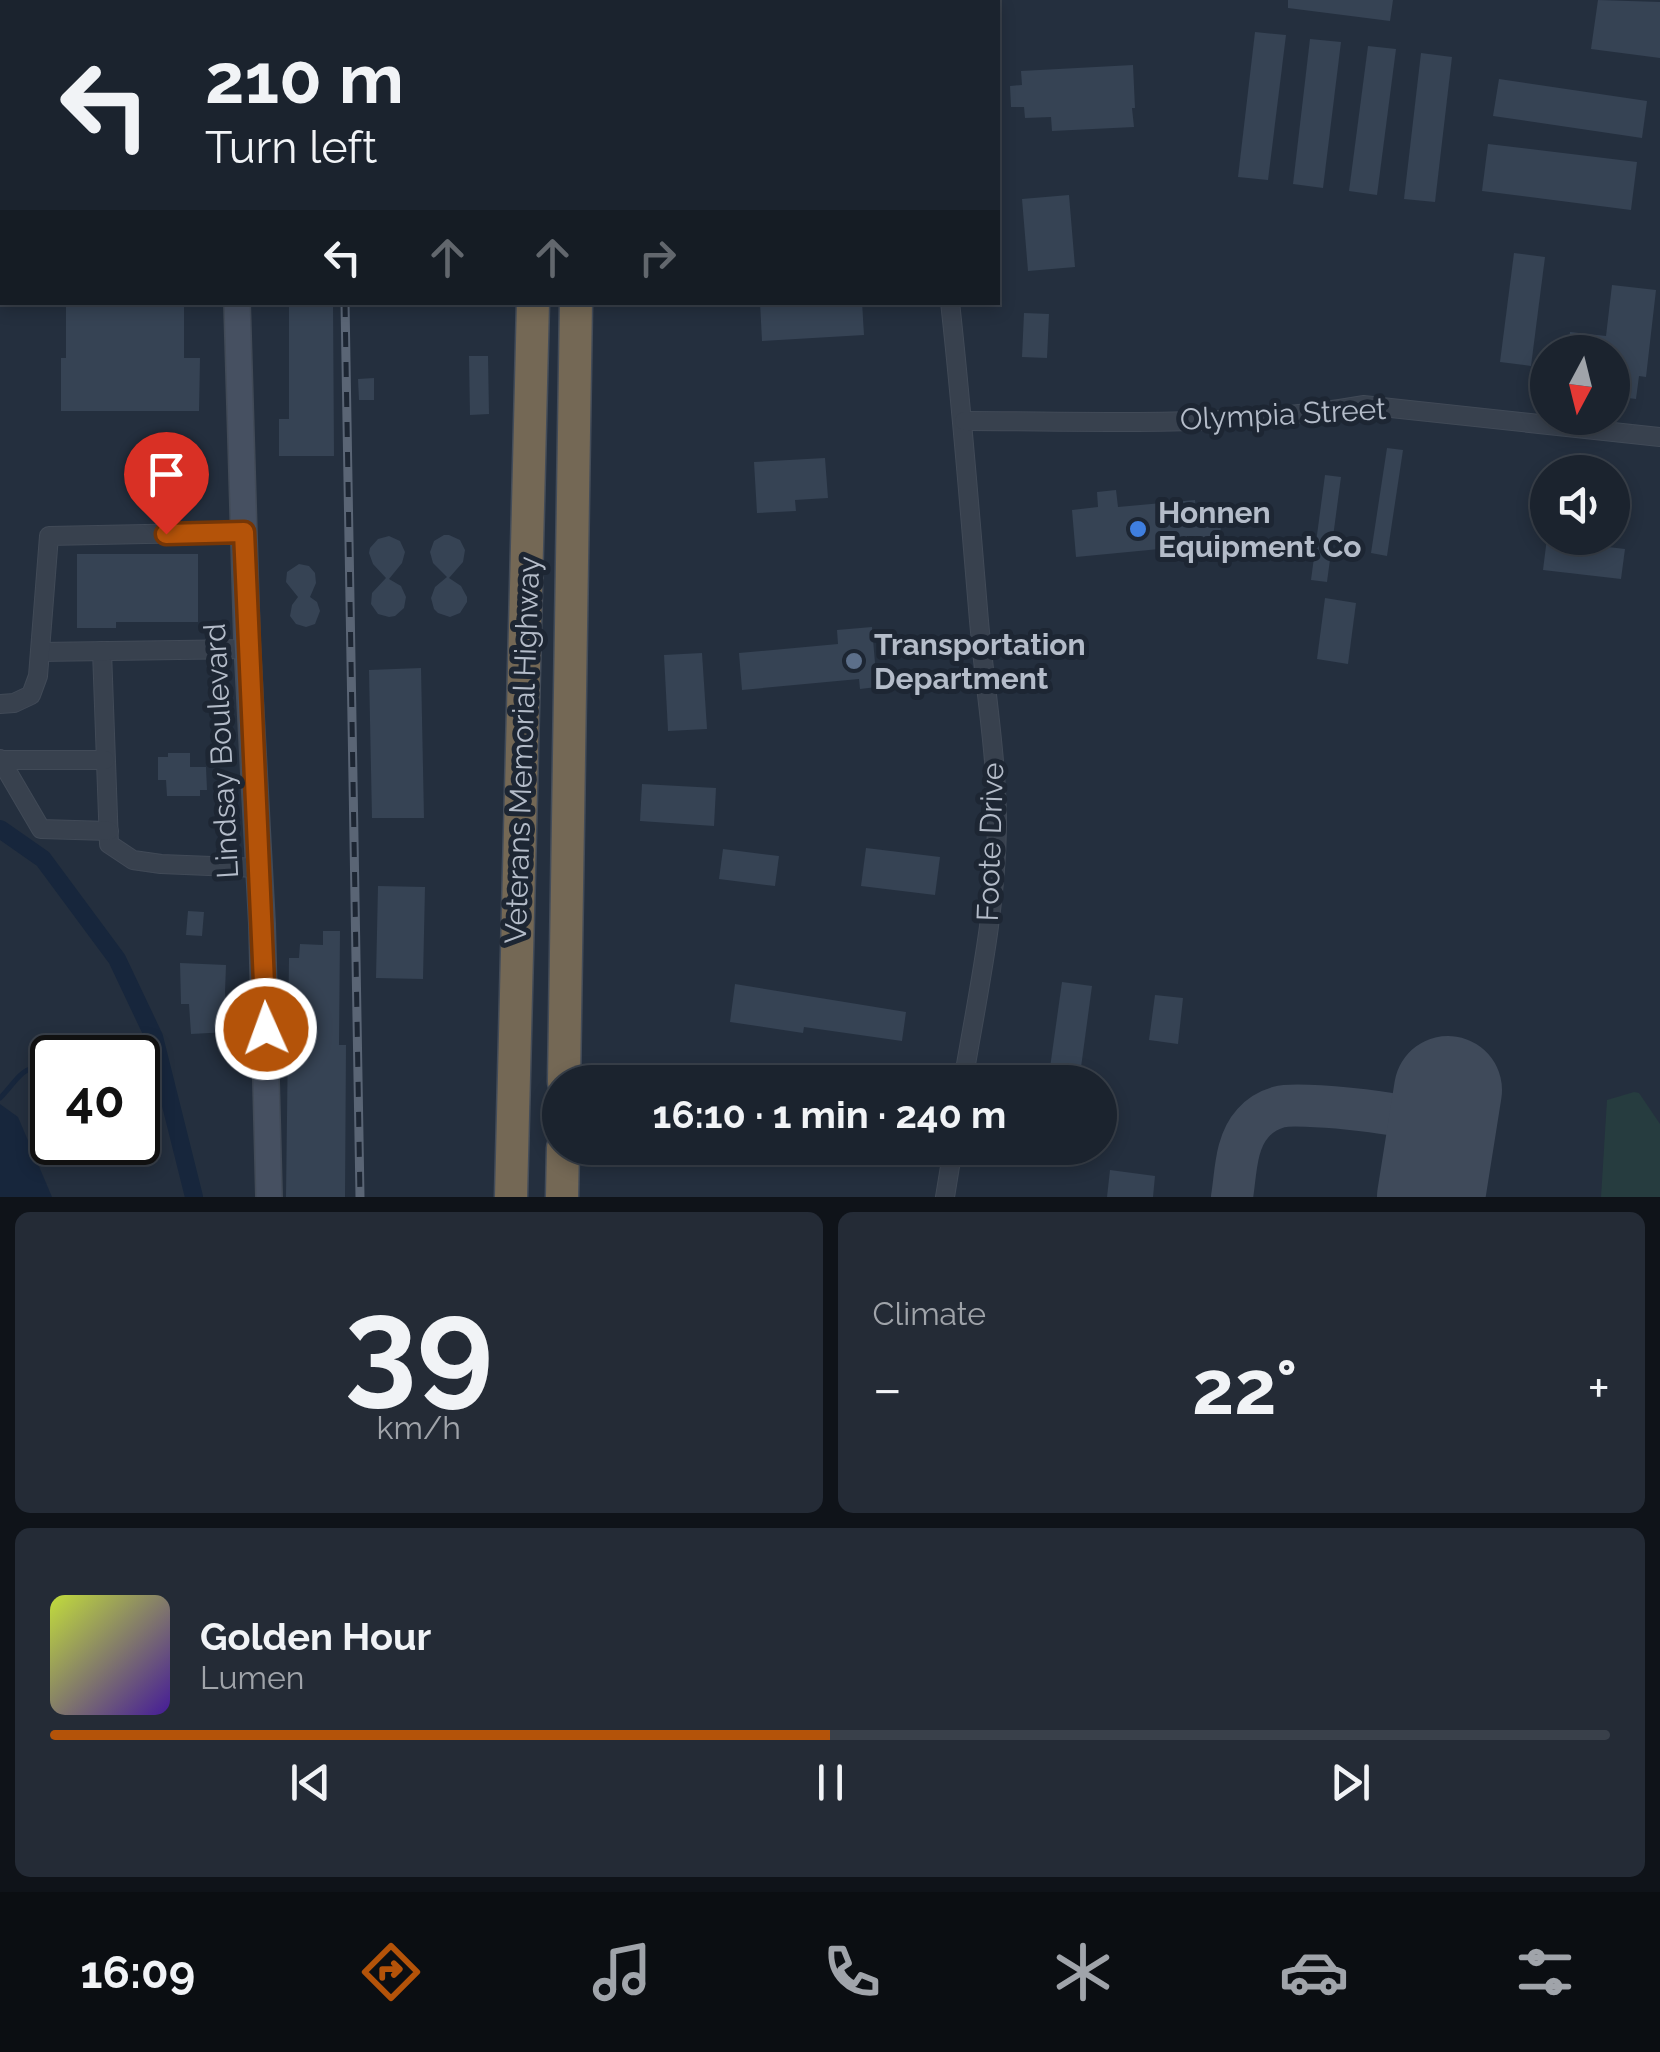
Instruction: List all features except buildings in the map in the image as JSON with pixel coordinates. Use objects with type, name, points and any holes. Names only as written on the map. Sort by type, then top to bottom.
[{"type":"highway","name":"Veterans Memorial Highway","points":[[510,1197],[533,305]]},
{"type":"highway","name":"Veterans Memorial Highway","points":[[564,1065],[576,305]]},
{"type":"highway","points":[[562,1197],[563,1165]]},
{"type":"street","name":"Lindsay Boulevard","points":[[237,305],[269,1197]]},
{"type":"street","name":"Foote Drive","points":[[950,305],[964,421],[997,829],[986,949],[966,1065]]},
{"type":"street","name":"Olympia Street","points":[[964,421],[1240,420],[1362,405],[1660,437]]},
{"type":"street","points":[[0,704],[31,695],[38,676],[49,536],[244,532]]},
{"type":"street","points":[[40,652],[247,649]]},
{"type":"street","points":[[102,652],[109,844],[133,860],[259,868]]},
{"type":"street","points":[[0,760],[105,760]]},
{"type":"street","points":[[0,760],[42,829],[108,831]]},
{"type":"street","points":[[944,1197],[950,1165]]},
{"type":"green space","points":[[1639,1093],[1660,1124],[1660,1197],[1601,1197],[1607,1100]]},
{"type":"water","points":[[0,1104],[18,1117],[30,1145],[30,1165],[38,1165],[52,1197],[0,1197]]},
{"type":"waterway","points":[[0,829],[43,859],[117,959],[154,1037],[194,1197]]},
{"type":"waterway","points":[[0,1098],[30,1069]]},
{"type":"taxiway","points":[[1232,1197],[1237,1158],[1247,1131],[1261,1115],[1279,1107],[1327,1107],[1408,1118],[1429,1130],[1438,1152]]},
{"type":"runway","points":[[1431,1197],[1448,1090]]},
{"type":"railway","points":[[345,305],[360,1197]]},
{"type":"place","name":"Honnen Equipment Co","points":[[1138,529]]},
{"type":"place","name":"Transportation Department","points":[[854,661]]},
{"type":"route","points":[[166,534],[244,532],[266,1029]]}]
